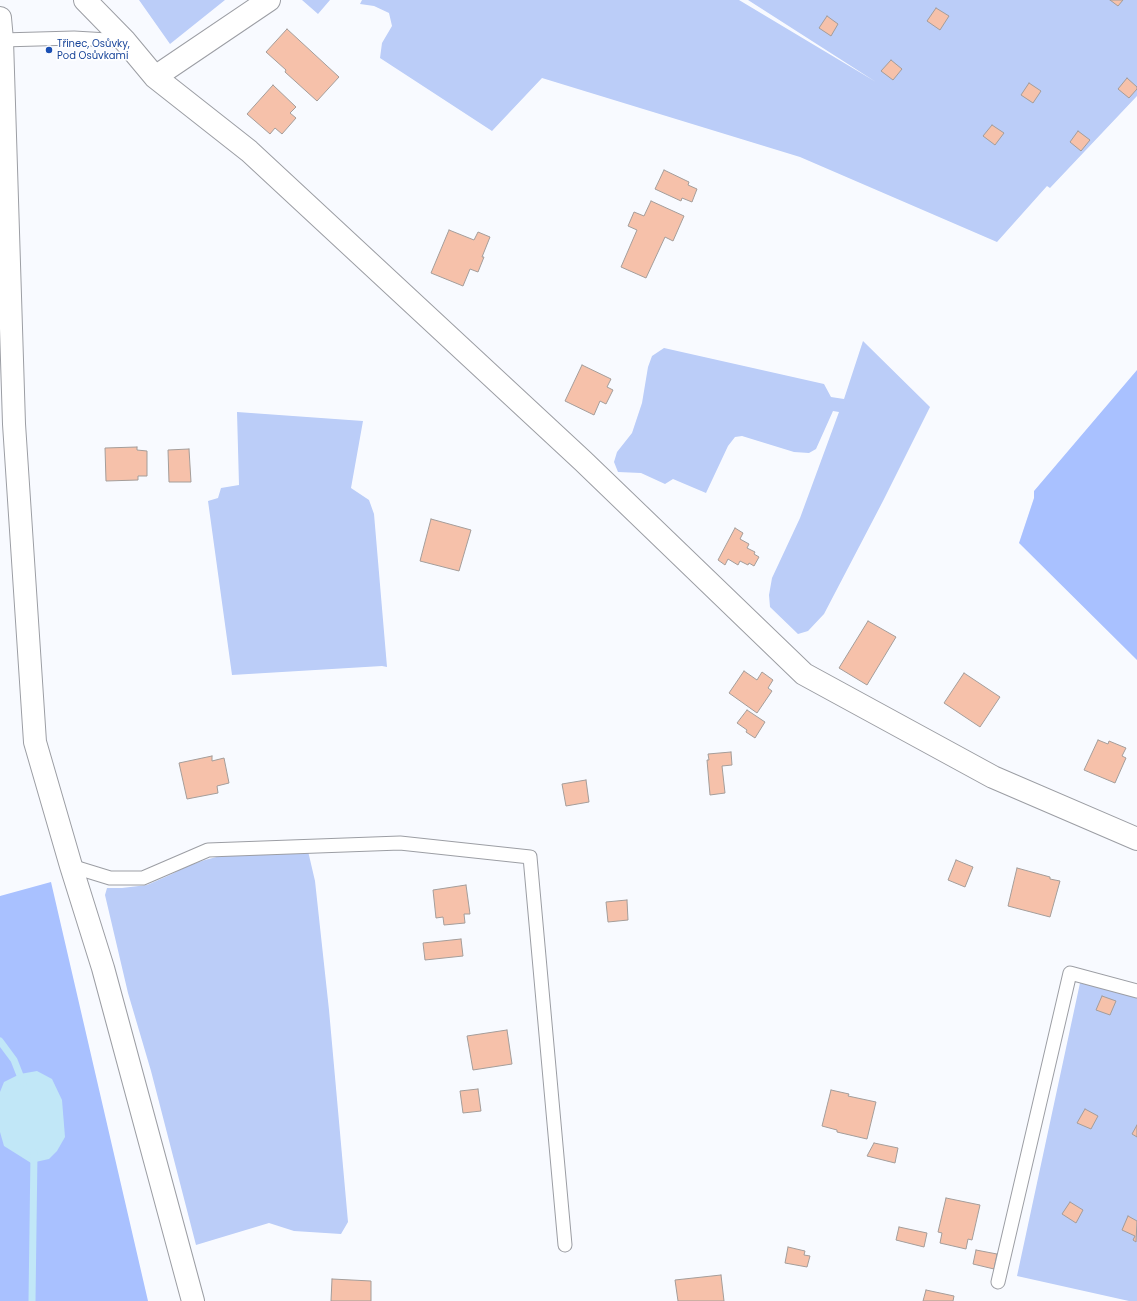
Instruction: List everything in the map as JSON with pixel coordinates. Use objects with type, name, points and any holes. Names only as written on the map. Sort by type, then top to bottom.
[{"type":"street","points":[[85,0],[125,41],[155,77],[248,151],[577,456],[804,674],[993,776],[1137,839]]},
{"type":"street","points":[[155,77],[269,0]]},
{"type":"street","points":[[0,18],[2,40],[7,396],[14,424],[35,742],[71,866],[103,968],[193,1301]]},
{"type":"lane","points":[[2,40],[74,38],[125,41]]},
{"type":"lane","points":[[71,866],[110,878],[143,878],[208,850],[400,843],[530,857],[565,1244]]},
{"type":"lane","points":[[998,1282],[1070,973],[1137,991]]},
{"type":"shaded area","points":[[139,0],[225,0],[170,44]]},
{"type":"shaded area","points":[[302,0],[330,0],[318,14]]},
{"type":"shaded area","points":[[362,0],[739,0],[876,82],[748,0],[1137,0],[1137,96],[1050,188],[1047,186],[997,242],[800,157],[542,78],[492,131],[380,58],[382,43],[392,26],[389,13],[374,6],[360,4]]},
{"type":"shaded area","points":[[863,341],[930,407],[824,614],[808,631],[798,634],[770,607],[769,595],[772,578],[800,518],[839,412],[833,411],[816,449],[809,453],[794,452],[742,436],[735,437],[728,446],[706,493],[673,479],[665,484],[641,473],[618,472],[614,462],[617,452],[632,433],[642,403],[648,367],[652,356],[664,348],[824,384],[831,397],[844,399]]},
{"type":"shaded area","points":[[1137,370],[1137,660],[1019,543],[1034,498],[1034,491]]},
{"type":"shaded area","points":[[237,412],[363,421],[351,488],[369,500],[374,514],[387,667],[382,666],[232,675],[208,501],[218,498],[221,488],[239,485]]},
{"type":"shaded area","points":[[308,851],[315,881],[329,1010],[348,1222],[341,1234],[294,1231],[269,1223],[196,1245],[151,1071],[128,993],[105,895],[107,888],[147,885],[187,866],[228,854]]},
{"type":"shaded area","points":[[51,882],[148,1301],[0,1301],[0,896]]},
{"type":"shaded area","points":[[1080,983],[1137,997],[1137,1301],[1129,1301],[1017,1276]]},
{"type":"shaded area","points":[[37,1071],[52,1079],[62,1100],[65,1137],[57,1151],[49,1159],[31,1163],[4,1146],[0,1132],[0,1092],[4,1082],[20,1074]]},
{"type":"building","points":[[1110,0],[1123,0],[1118,6]]},
{"type":"building","points":[[936,8],[949,16],[940,30],[927,21]]},
{"type":"building","points":[[827,16],[838,24],[831,36],[819,28]]},
{"type":"building","points":[[287,29],[339,77],[317,101],[285,72],[286,70],[266,52]]},
{"type":"building","points":[[891,60],[902,69],[893,80],[881,71]]},
{"type":"building","points":[[1127,78],[1137,87],[1129,98],[1118,89]]},
{"type":"building","points":[[1029,83],[1041,91],[1033,103],[1021,95]]},
{"type":"building","points":[[273,85],[296,107],[290,113],[296,118],[282,134],[275,128],[270,134],[247,114]]},
{"type":"building","points":[[992,125],[1004,133],[995,145],[983,136]]},
{"type":"building","points":[[1078,131],[1090,140],[1081,151],[1070,142]]},
{"type":"building","points":[[664,170],[689,182],[688,185],[697,189],[692,202],[682,198],[681,201],[655,189]]},
{"type":"building","points":[[651,201],[684,216],[673,241],[665,237],[646,278],[621,267],[637,230],[628,226],[634,212],[644,216]]},
{"type":"building","points":[[449,230],[474,240],[478,232],[490,237],[478,272],[470,269],[463,286],[431,273]]},
{"type":"building","points":[[582,365],[611,379],[607,387],[613,390],[606,404],[600,401],[594,415],[565,401]]},
{"type":"building","points":[[137,447],[137,450],[147,451],[147,476],[138,476],[138,480],[106,481],[105,448]]},
{"type":"building","points":[[189,449],[191,482],[169,482],[168,450]]},
{"type":"building","points":[[431,519],[471,530],[459,571],[420,561]]},
{"type":"building","points":[[735,528],[743,533],[740,539],[749,544],[747,548],[755,552],[754,554],[759,557],[754,566],[740,561],[738,565],[728,559],[725,565],[718,560]]},
{"type":"building","points":[[868,621],[896,637],[867,685],[839,668]]},
{"type":"building","points":[[744,671],[757,680],[762,672],[773,680],[768,688],[772,691],[757,713],[729,693]]},
{"type":"building","points":[[964,673],[1000,697],[980,727],[944,703]]},
{"type":"building","points":[[747,710],[765,722],[755,738],[737,723]]},
{"type":"building","points":[[1098,740],[1108,744],[1109,741],[1126,748],[1122,756],[1126,758],[1115,783],[1084,770]]},
{"type":"building","points":[[731,752],[732,765],[722,766],[725,793],[710,795],[707,760],[709,760],[708,754]]},
{"type":"building","points":[[212,756],[212,761],[224,758],[229,783],[217,786],[218,793],[187,799],[179,763]]},
{"type":"building","points":[[586,780],[589,802],[566,806],[562,784]]},
{"type":"building","points":[[956,860],[973,867],[965,887],[948,880]]},
{"type":"building","points":[[1017,868],[1060,881],[1050,917],[1008,906]]},
{"type":"building","points":[[466,885],[470,914],[464,914],[465,923],[444,925],[443,917],[436,918],[433,890]]},
{"type":"building","points":[[627,900],[628,920],[608,922],[606,902]]},
{"type":"building","points":[[461,939],[463,956],[425,960],[423,943]]},
{"type":"building","points":[[1102,996],[1116,1001],[1110,1015],[1096,1010]]},
{"type":"building","points":[[507,1030],[512,1064],[473,1070],[467,1036]]},
{"type":"building","points":[[478,1089],[481,1111],[463,1113],[460,1091]]},
{"type":"building","points":[[831,1090],[849,1094],[848,1096],[876,1102],[867,1139],[837,1132],[837,1130],[822,1126]]},
{"type":"building","points":[[1085,1109],[1098,1116],[1091,1129],[1077,1123]]},
{"type":"building","points":[[1137,1125],[1137,1137],[1132,1134]]},
{"type":"building","points":[[874,1143],[898,1148],[895,1163],[867,1156]]},
{"type":"building","points":[[946,1198],[980,1205],[972,1240],[968,1239],[966,1249],[940,1243],[942,1233],[938,1232]]},
{"type":"building","points":[[1070,1202],[1083,1210],[1076,1223],[1062,1214]]},
{"type":"building","points":[[1128,1216],[1137,1221],[1136,1242],[1133,1240],[1135,1236],[1122,1230]]},
{"type":"building","points":[[899,1227],[927,1233],[924,1247],[896,1240]]},
{"type":"building","points":[[788,1247],[805,1251],[804,1255],[810,1256],[807,1267],[785,1263]]},
{"type":"building","points":[[976,1250],[997,1254],[994,1269],[973,1264]]},
{"type":"building","points":[[721,1275],[724,1301],[678,1301],[675,1280]]},
{"type":"building","points":[[332,1279],[371,1281],[371,1301],[331,1301]]},
{"type":"building","points":[[926,1290],[954,1296],[953,1301],[923,1301]]},
{"type":"waterway","points":[[0,1041],[14,1060],[23,1083]]},
{"type":"waterway","points":[[32,1301],[34,1153]]},
{"type":"place","name":"Třinec, Osůvky, Pod Osůvkami","points":[[49,50]]}]
